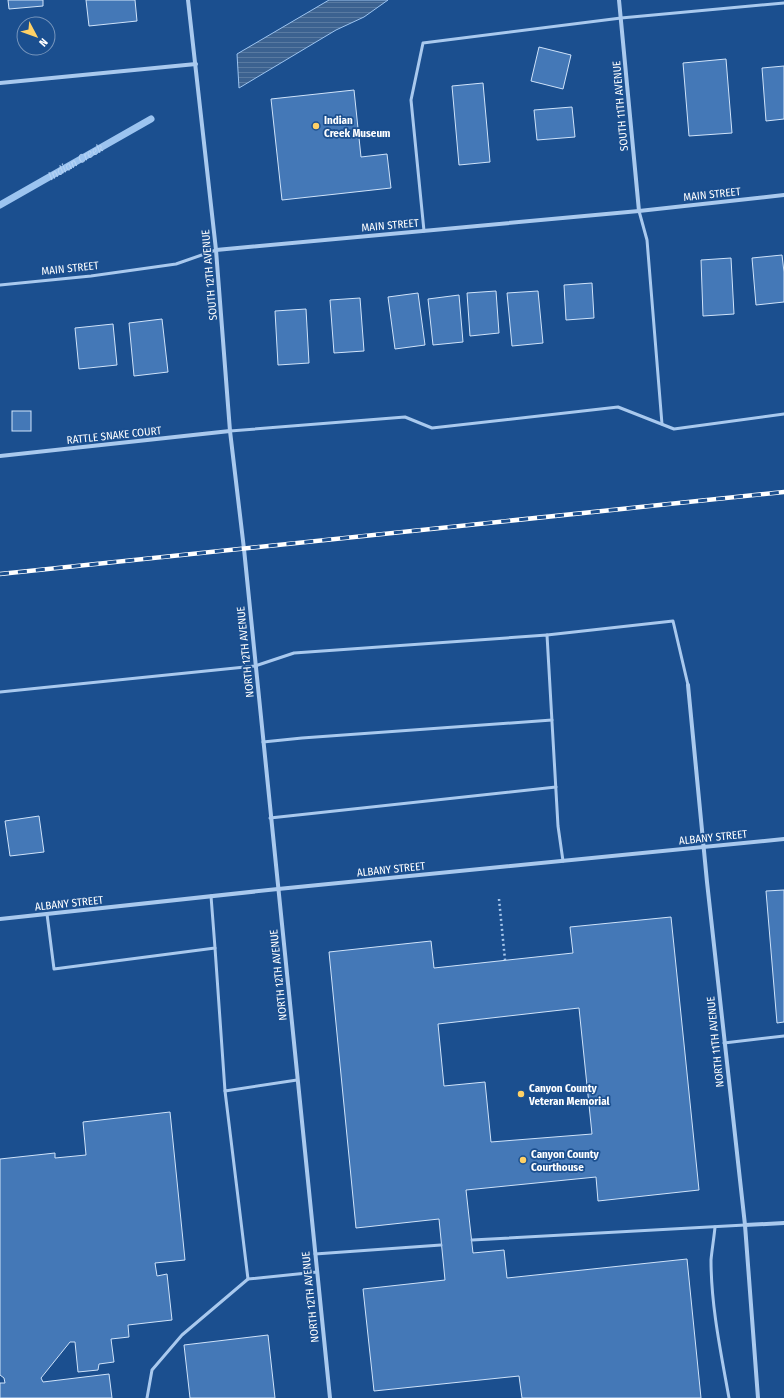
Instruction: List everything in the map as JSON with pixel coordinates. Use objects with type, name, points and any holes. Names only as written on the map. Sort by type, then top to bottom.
[{"type":"street","name":"SOUTH 12TH AVENUE","points":[[188,0],[216,250],[230,431],[244,549]]},
{"type":"street","name":"SOUTH 11TH AVENUE","points":[[619,0],[639,211]]},
{"type":"street","points":[[0,84],[196,64]]},
{"type":"street","name":"MAIN STREET","points":[[216,250],[639,211],[784,195]]},
{"type":"street","name":"RATTLE SNAKE COURT","points":[[0,456],[230,431]]},
{"type":"street","name":"NORTH 12TH AVENUE","points":[[244,549],[270,818],[330,1398]]},
{"type":"street","name":"NORTH 11TH AVENUE","points":[[688,685],[724,1043],[745,1225],[758,1398]]},
{"type":"street","name":"ALBANY STREET","points":[[0,919],[278,889],[784,839]]},
{"type":"street","points":[[745,1225],[784,1223]]},
{"type":"lane","points":[[424,231],[411,100],[423,43],[621,18],[784,3]]},
{"type":"lane","points":[[639,211],[646,240],[662,424]]},
{"type":"lane","name":"MAIN STREET","points":[[0,285],[91,276],[176,264],[216,250]]},
{"type":"lane","points":[[230,431],[405,417],[432,428],[618,408],[674,429],[784,414]]},
{"type":"lane","points":[[0,692],[255,666],[294,653],[547,635],[673,621],[688,685]]},
{"type":"lane","points":[[547,635],[556,787],[563,861]]},
{"type":"lane","points":[[263,742],[310,737],[552,720]]},
{"type":"lane","points":[[270,818],[556,787]]},
{"type":"lane","points":[[211,896],[225,1091],[248,1279]]},
{"type":"lane","points":[[47,914],[54,969],[215,948]]},
{"type":"lane","points":[[724,1043],[784,1036]]},
{"type":"lane","points":[[225,1091],[297,1080]]},
{"type":"lane","points":[[472,1240],[745,1225]]},
{"type":"lane","points":[[715,1227],[712,1260],[714,1305],[729,1398]]},
{"type":"lane","points":[[315,1254],[441,1245]]},
{"type":"lane","points":[[147,1398],[152,1370],[182,1335],[248,1279],[317,1272]]},
{"type":"path","points":[[499,899],[505,960]]},
{"type":"water","points":[[329,0],[388,0],[364,17],[336,30],[239,88],[237,54]]},
{"type":"building","points":[[8,0],[43,0],[43,6],[9,9]]},
{"type":"building","points":[[86,0],[135,0],[137,21],[89,26]]},
{"type":"building","points":[[539,47],[571,55],[563,89],[531,81]]},
{"type":"building","points":[[726,59],[732,133],[689,136],[683,63]]},
{"type":"building","points":[[784,66],[784,119],[766,121],[762,68]]},
{"type":"building","points":[[483,83],[490,162],[459,165],[452,86]]},
{"type":"building","name":"Indian Creek Museum","points":[[354,90],[361,157],[387,154],[391,188],[282,200],[271,99]]},
{"type":"building","points":[[572,107],[575,137],[537,140],[534,110]]},
{"type":"building","points":[[782,255],[784,272],[784,302],[756,305],[752,258]]},
{"type":"building","points":[[731,258],[734,314],[703,316],[701,260]]},
{"type":"building","points":[[592,283],[594,318],[566,320],[564,285]]},
{"type":"building","points":[[496,291],[499,333],[470,336],[467,293]]},
{"type":"building","points":[[538,291],[543,343],[512,346],[507,293]]},
{"type":"building","points":[[418,293],[425,345],[395,349],[388,297]]},
{"type":"building","points":[[459,295],[463,342],[433,345],[428,299]]},
{"type":"building","points":[[360,298],[364,351],[334,353],[330,300]]},
{"type":"building","points":[[306,309],[309,363],[278,365],[275,311]]},
{"type":"building","points":[[162,319],[168,372],[134,376],[129,323]]},
{"type":"building","points":[[113,324],[117,365],[79,369],[75,328]]},
{"type":"building","points":[[12,411],[31,411],[31,431],[12,431]]},
{"type":"building","points":[[39,816],[44,852],[10,856],[5,821]]},
{"type":"building","points":[[784,890],[784,1022],[777,1023],[766,891]]},
{"type":"building","name":"Canyon County Courthouse","points":[[671,917],[699,1190],[598,1201],[596,1177],[466,1190],[473,1253],[504,1250],[507,1278],[687,1259],[701,1398],[522,1398],[519,1376],[374,1391],[363,1289],[445,1280],[439,1219],[356,1228],[329,952],[431,941],[434,968],[573,953],[570,927]],"holes":[[[579,1008],[592,1134],[491,1142],[485,1082],[444,1086],[438,1024]]]},
{"type":"building","points":[[170,1112],[185,1260],[155,1263],[157,1276],[167,1274],[172,1320],[128,1325],[129,1337],[111,1339],[114,1362],[99,1364],[98,1370],[78,1372],[75,1342],[70,1342],[41,1378],[43,1382],[109,1374],[112,1398],[0,1398],[0,1383],[5,1383],[4,1378],[0,1375],[0,1159],[55,1153],[55,1158],[86,1155],[83,1122]]},
{"type":"building","points":[[268,1335],[275,1398],[190,1398],[184,1345]]},
{"type":"waterway","name":"Indian Creek","points":[[0,205],[151,119]]},
{"type":"railway","points":[[0,574],[784,492]]},
{"type":"place","name":"Indian Creek Museum","points":[[316,126]]},
{"type":"place","name":"Canyon County Veteran Memorial","points":[[521,1094]]},
{"type":"place","name":"Canyon County Courthouse","points":[[523,1160]]}]
